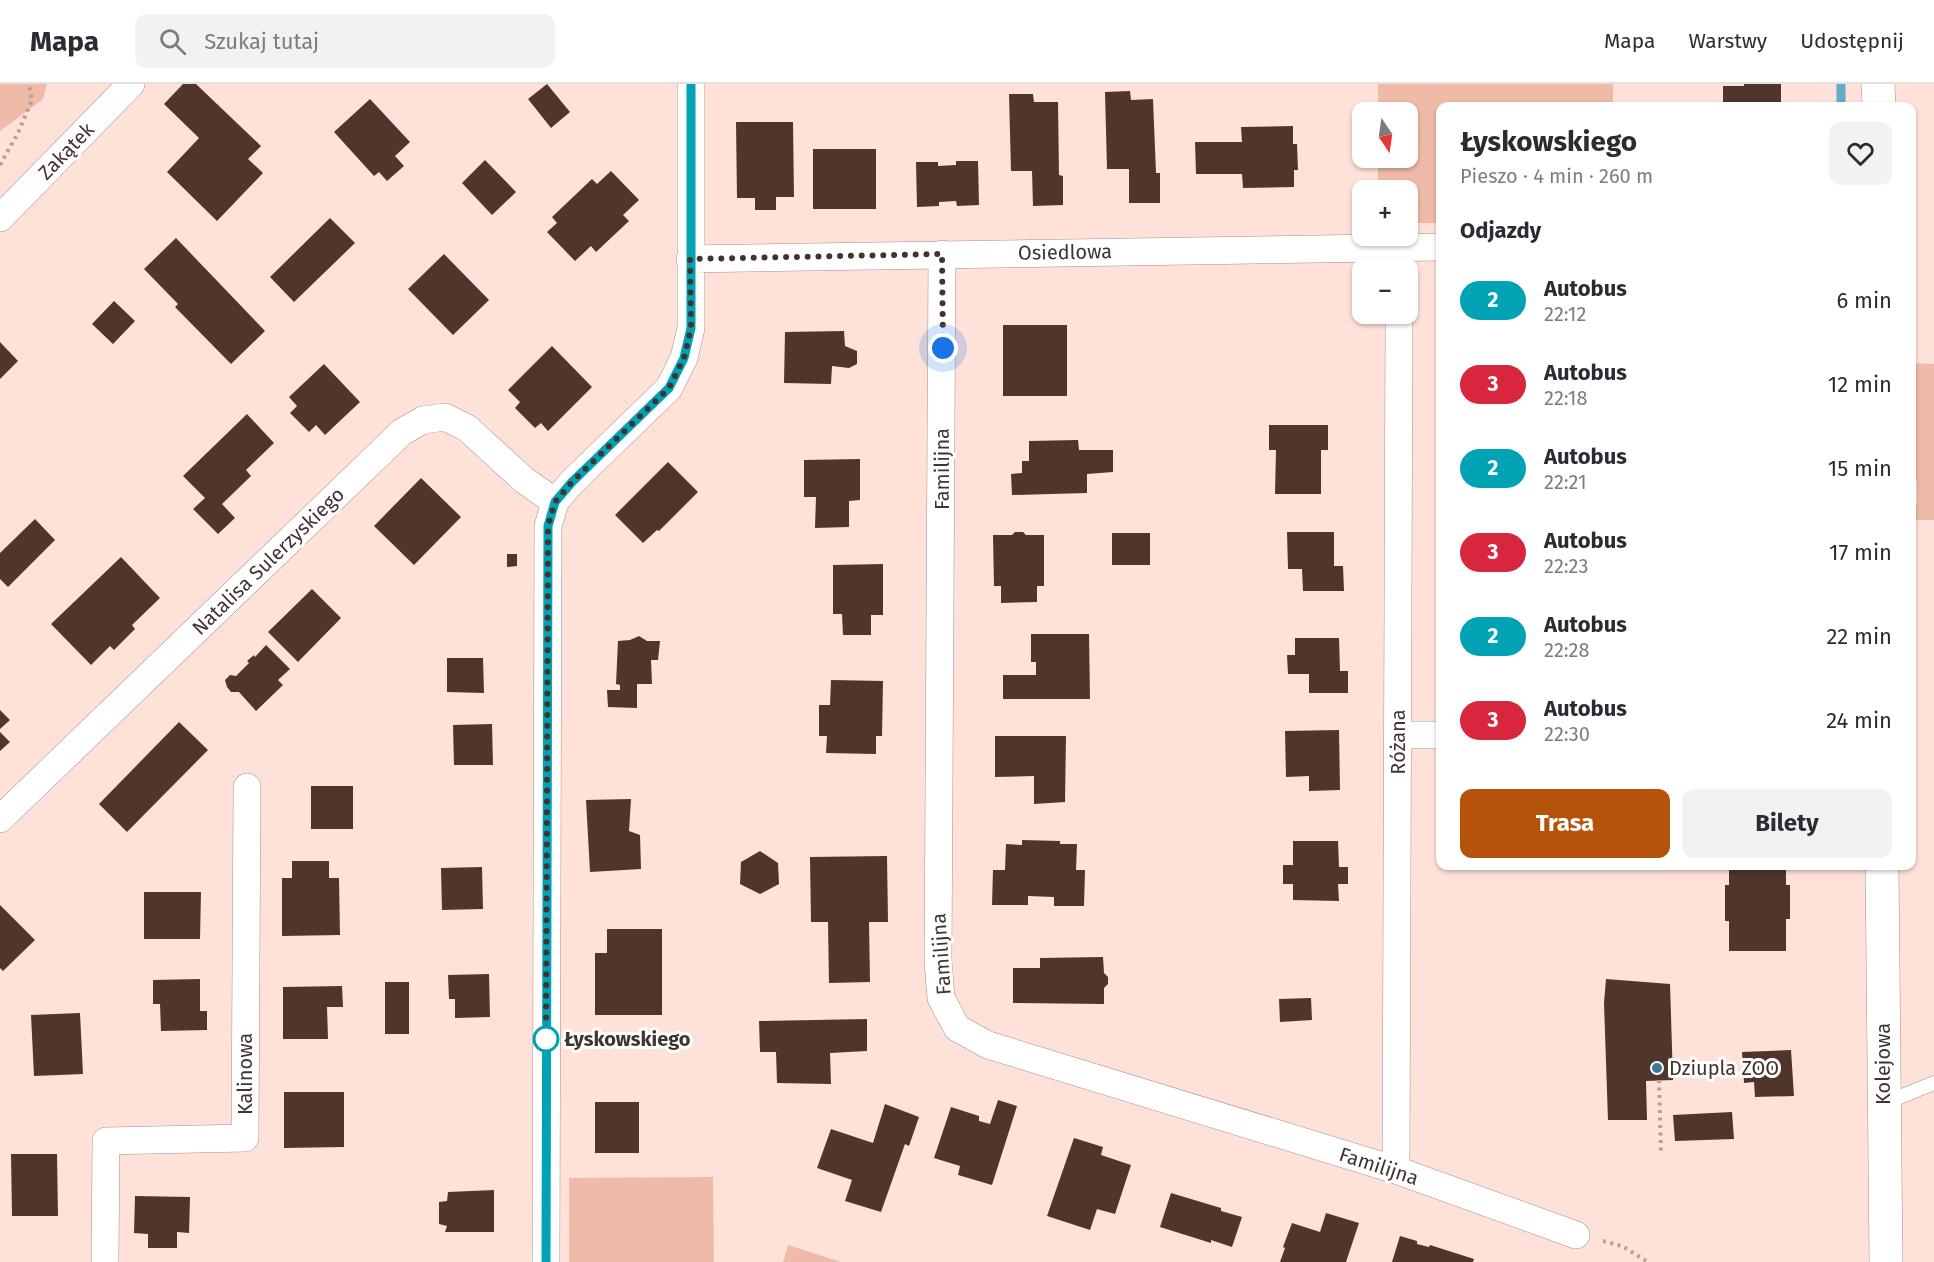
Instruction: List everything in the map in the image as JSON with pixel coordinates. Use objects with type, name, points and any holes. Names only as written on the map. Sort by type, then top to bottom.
[{"type":"street","name":"Zakątek","points":[[0,218],[131,84]]},
{"type":"street","points":[[546,1262],[548,526],[555,502],[572,482],[669,388],[684,358],[691,328],[691,84]]},
{"type":"street","points":[[1878,84],[1878,102]]},
{"type":"street","name":"Osiedlowa","points":[[690,259],[942,254],[1399,258],[1436,248]]},
{"type":"street","name":"Familijna","points":[[942,254],[938,950],[941,998],[957,1028],[988,1045],[1396,1170],[1576,1235]]},
{"type":"street","name":"Różana","points":[[1396,1170],[1399,324]]},
{"type":"street","name":"Natalisa Sulerzyskiego","points":[[0,819],[402,432],[423,420],[445,417],[468,428],[524,480],[555,502]]},
{"type":"street","points":[[1399,735],[1436,735]]},
{"type":"street","name":"Kalinowa","points":[[105,1262],[106,1141],[245,1138],[247,787]]},
{"type":"street","name":"Kolejowa","points":[[1882,870],[1886,1262]]},
{"type":"lane","points":[[1883,1104],[1934,1083]]},
{"type":"path","points":[[0,165],[21,127],[32,100],[29,84]]},
{"type":"path","points":[[1659,1080],[1661,1153]]},
{"type":"path","points":[[1576,1235],[1622,1246],[1648,1262]]},
{"type":"shaded area","points":[[0,84],[47,84],[43,99],[0,131]]},
{"type":"shaded area","points":[[1378,84],[1613,84],[1613,102],[1436,102],[1436,223],[1418,223],[1418,180],[1378,180],[1378,168],[1418,168],[1418,102],[1378,102]]},
{"type":"shaded area","points":[[1916,363],[1934,364],[1934,520],[1916,520]]},
{"type":"shaded area","points":[[713,1177],[714,1262],[569,1262],[569,1178]]},
{"type":"shaded area","points":[[788,1245],[841,1262],[783,1262]]},
{"type":"building","points":[[183,84],[196,84],[261,146],[248,159],[263,173],[217,221],[167,172],[199,138],[164,104]]},
{"type":"building","points":[[547,84],[570,112],[551,128],[528,99]]},
{"type":"building","points":[[1744,84],[1781,84],[1781,102],[1723,102],[1723,86],[1744,86]]},
{"type":"building","points":[[1130,91],[1131,100],[1153,99],[1156,173],[1160,173],[1160,203],[1129,203],[1129,169],[1107,169],[1105,92]]},
{"type":"building","points":[[1009,94],[1033,94],[1034,102],[1058,102],[1059,175],[1063,176],[1063,205],[1033,206],[1032,171],[1011,171]]},
{"type":"building","points":[[370,99],[410,142],[395,156],[404,166],[387,181],[379,172],[374,176],[334,132]]},
{"type":"building","points":[[736,122],[793,122],[794,197],[776,197],[776,210],[755,210],[755,198],[737,198]]},
{"type":"building","points":[[1293,126],[1293,144],[1297,144],[1298,170],[1294,170],[1294,187],[1243,188],[1242,174],[1196,174],[1195,142],[1242,142],[1241,127]]},
{"type":"building","points":[[813,149],[876,149],[876,209],[813,209]]},
{"type":"building","points":[[485,160],[516,192],[492,215],[462,183]]},
{"type":"building","points":[[956,161],[978,161],[979,205],[957,206],[956,201],[939,202],[939,206],[917,207],[916,162],[938,162],[938,166],[956,165]]},
{"type":"building","points":[[611,171],[639,200],[623,215],[629,221],[596,252],[591,246],[575,261],[547,232],[557,223],[552,217],[592,179],[597,184]]},
{"type":"building","points":[[330,218],[355,243],[294,302],[270,277]]},
{"type":"building","points":[[176,238],[265,331],[231,364],[175,307],[178,304],[144,269]]},
{"type":"building","points":[[444,254],[489,300],[453,335],[408,289]]},
{"type":"building","points":[[114,301],[135,321],[113,344],[92,324]]},
{"type":"building","points":[[1003,325],[1067,325],[1067,396],[1003,396]]},
{"type":"building","points":[[844,331],[845,346],[857,351],[857,364],[849,368],[832,366],[831,384],[784,383],[785,332]]},
{"type":"building","points":[[0,342],[18,361],[0,379]]},
{"type":"building","points":[[552,346],[592,387],[548,431],[541,423],[535,428],[515,408],[520,402],[508,390]]},
{"type":"building","points":[[324,364],[360,402],[325,435],[316,425],[309,432],[290,413],[297,406],[289,397]]},
{"type":"building","points":[[247,414],[274,443],[246,470],[251,476],[222,504],[235,518],[218,534],[193,509],[205,498],[183,476]]},
{"type":"building","points":[[1269,425],[1328,425],[1328,450],[1321,450],[1321,494],[1275,494],[1276,450],[1269,450]]},
{"type":"building","points":[[1078,440],[1079,450],[1113,450],[1113,472],[1087,474],[1087,493],[1012,495],[1011,474],[1022,473],[1022,461],[1029,461],[1029,441]]},
{"type":"building","points":[[860,459],[860,500],[849,501],[849,527],[815,528],[816,497],[804,497],[804,460]]},
{"type":"building","points":[[668,462],[698,492],[659,531],[657,530],[643,543],[615,515]]},
{"type":"building","points":[[421,478],[461,517],[414,565],[374,526]]},
{"type":"building","points":[[35,519],[55,540],[8,587],[0,579],[0,553]]},
{"type":"building","points":[[1015,532],[1023,532],[1026,535],[1044,535],[1044,586],[1037,586],[1037,602],[1001,603],[1001,586],[994,586],[993,535],[1012,535]]},
{"type":"building","points":[[1287,532],[1334,532],[1334,566],[1343,566],[1344,591],[1303,591],[1302,569],[1288,569]]},
{"type":"building","points":[[1112,533],[1150,533],[1150,565],[1112,565]]},
{"type":"building","points":[[507,554],[517,554],[517,566],[507,567]]},
{"type":"building","points":[[121,557],[160,598],[132,625],[135,629],[114,650],[110,646],[91,665],[51,624]]},
{"type":"building","points":[[883,564],[883,615],[871,615],[871,635],[843,635],[842,614],[833,614],[833,565]]},
{"type":"building","points":[[312,589],[341,618],[298,662],[268,632]]},
{"type":"building","points":[[1031,634],[1089,634],[1090,699],[1003,699],[1003,675],[1036,675],[1036,662],[1031,662]]},
{"type":"building","points":[[639,636],[647,641],[660,641],[658,660],[651,660],[652,684],[637,684],[637,708],[608,707],[607,690],[620,690],[620,685],[616,684],[618,641],[630,640]]},
{"type":"building","points":[[1295,638],[1339,638],[1340,671],[1348,671],[1348,693],[1309,693],[1309,674],[1288,674],[1287,655],[1295,655]]},
{"type":"building","points":[[266,645],[290,669],[278,680],[283,685],[256,711],[239,692],[231,692],[225,680],[230,675],[236,676],[249,663],[247,661],[254,655],[255,657]]},
{"type":"building","points":[[447,658],[483,658],[484,693],[447,692]]},
{"type":"building","points":[[831,680],[883,681],[882,736],[876,736],[876,754],[826,753],[827,736],[819,736],[819,705],[830,705]]},
{"type":"building","points":[[0,710],[10,720],[0,729]]},
{"type":"building","points":[[179,722],[208,750],[127,832],[99,804]]},
{"type":"building","points":[[492,724],[493,765],[454,765],[453,725]]},
{"type":"building","points":[[1339,730],[1340,790],[1309,791],[1309,776],[1286,777],[1285,731]]},
{"type":"building","points":[[0,732],[10,742],[0,751]]},
{"type":"building","points":[[995,736],[1066,736],[1065,802],[1034,804],[1034,776],[995,777]]},
{"type":"building","points":[[311,786],[353,786],[353,829],[311,829]]},
{"type":"building","points":[[631,799],[629,831],[640,835],[641,869],[590,872],[586,800]]},
{"type":"building","points":[[1022,840],[1077,844],[1076,870],[1085,870],[1084,906],[1054,906],[1054,897],[1028,896],[1028,905],[992,905],[993,870],[1005,870],[1006,844],[1022,845]]},
{"type":"building","points":[[1293,841],[1338,841],[1339,867],[1348,867],[1348,884],[1338,884],[1339,901],[1293,900],[1293,884],[1283,884],[1283,865],[1293,865]]},
{"type":"building","points":[[760,851],[778,863],[779,884],[760,894],[740,884],[741,862]]},
{"type":"building","points":[[887,856],[888,922],[869,922],[870,982],[829,983],[828,922],[811,922],[810,857]]},
{"type":"building","points":[[292,861],[329,861],[329,878],[339,878],[340,935],[282,936],[282,878],[292,878]]},
{"type":"building","points":[[482,867],[483,909],[442,910],[441,868]]},
{"type":"building","points":[[1729,870],[1786,870],[1786,885],[1790,885],[1790,919],[1786,919],[1786,951],[1729,951],[1729,921],[1725,921],[1725,885],[1729,885]]},
{"type":"building","points":[[144,892],[201,892],[200,939],[144,939]]},
{"type":"building","points":[[0,905],[35,940],[3,971],[0,968]]},
{"type":"building","points":[[607,929],[662,929],[662,1015],[595,1015],[595,953],[607,953]]},
{"type":"building","points":[[1103,957],[1104,973],[1108,977],[1108,984],[1104,988],[1104,1004],[1013,1003],[1013,968],[1040,968],[1040,958]]},
{"type":"building","points":[[489,974],[490,1017],[455,1018],[455,999],[449,999],[448,975]]},
{"type":"building","points":[[200,979],[200,1011],[207,1011],[207,1030],[161,1031],[160,1004],[153,1004],[153,980]]},
{"type":"building","points":[[1606,979],[1670,984],[1673,1080],[1646,1081],[1647,1120],[1608,1120],[1604,1003]]},
{"type":"building","points":[[385,982],[409,982],[409,1034],[385,1034]]},
{"type":"building","points":[[342,986],[343,1007],[327,1007],[328,1039],[283,1039],[283,987]]},
{"type":"building","points":[[1311,998],[1312,1020],[1280,1022],[1279,999]]},
{"type":"building","points":[[80,1013],[83,1074],[34,1076],[31,1015]]},
{"type":"building","points":[[867,1019],[867,1051],[830,1053],[831,1084],[777,1083],[776,1052],[760,1052],[759,1021]]},
{"type":"building","points":[[1791,1050],[1794,1096],[1755,1097],[1754,1082],[1744,1083],[1742,1052]]},
{"type":"building","points":[[284,1092],[344,1092],[344,1147],[284,1148]]},
{"type":"building","points":[[998,1100],[1017,1106],[992,1185],[958,1175],[960,1166],[934,1158],[951,1107],[979,1116],[979,1121],[990,1124]]},
{"type":"building","points":[[595,1102],[639,1102],[639,1153],[595,1153]]},
{"type":"building","points":[[885,1104],[919,1117],[909,1146],[905,1144],[881,1212],[845,1201],[852,1180],[817,1168],[831,1129],[873,1143]]},
{"type":"building","points":[[1732,1112],[1734,1139],[1675,1141],[1673,1115]]},
{"type":"building","points":[[1074,1138],[1103,1147],[1101,1155],[1131,1165],[1115,1214],[1097,1209],[1090,1230],[1047,1216]]},
{"type":"building","points":[[11,1154],[57,1154],[58,1216],[12,1216]]},
{"type":"building","points":[[494,1190],[494,1232],[445,1232],[447,1226],[439,1224],[439,1202],[447,1201],[448,1192]]},
{"type":"building","points":[[1171,1193],[1221,1208],[1221,1211],[1242,1217],[1232,1247],[1160,1227]]},
{"type":"building","points":[[135,1196],[190,1197],[189,1233],[177,1232],[177,1248],[148,1248],[148,1234],[134,1233]]},
{"type":"building","points":[[1326,1213],[1359,1223],[1346,1262],[1280,1262],[1292,1223],[1320,1232]]},
{"type":"building","points":[[1400,1236],[1417,1241],[1417,1244],[1429,1247],[1430,1245],[1474,1259],[1473,1262],[1392,1262]]},
{"type":"waterway","points":[[1841,84],[1841,102]]},
{"type":"bus line","name":"2","points":[[546,1262],[548,526],[555,502],[572,482],[669,388],[684,358],[691,328],[691,84]]},
{"type":"place","name":"Łyskowskiego","points":[[546,1039]]},
{"type":"place","name":"Dziupla ZOO","points":[[1657,1068]]},
{"type":"route","points":[[546,1039],[548,526],[555,502],[572,482],[669,388],[684,358],[691,328],[690,259],[942,254],[943,348]]}]
